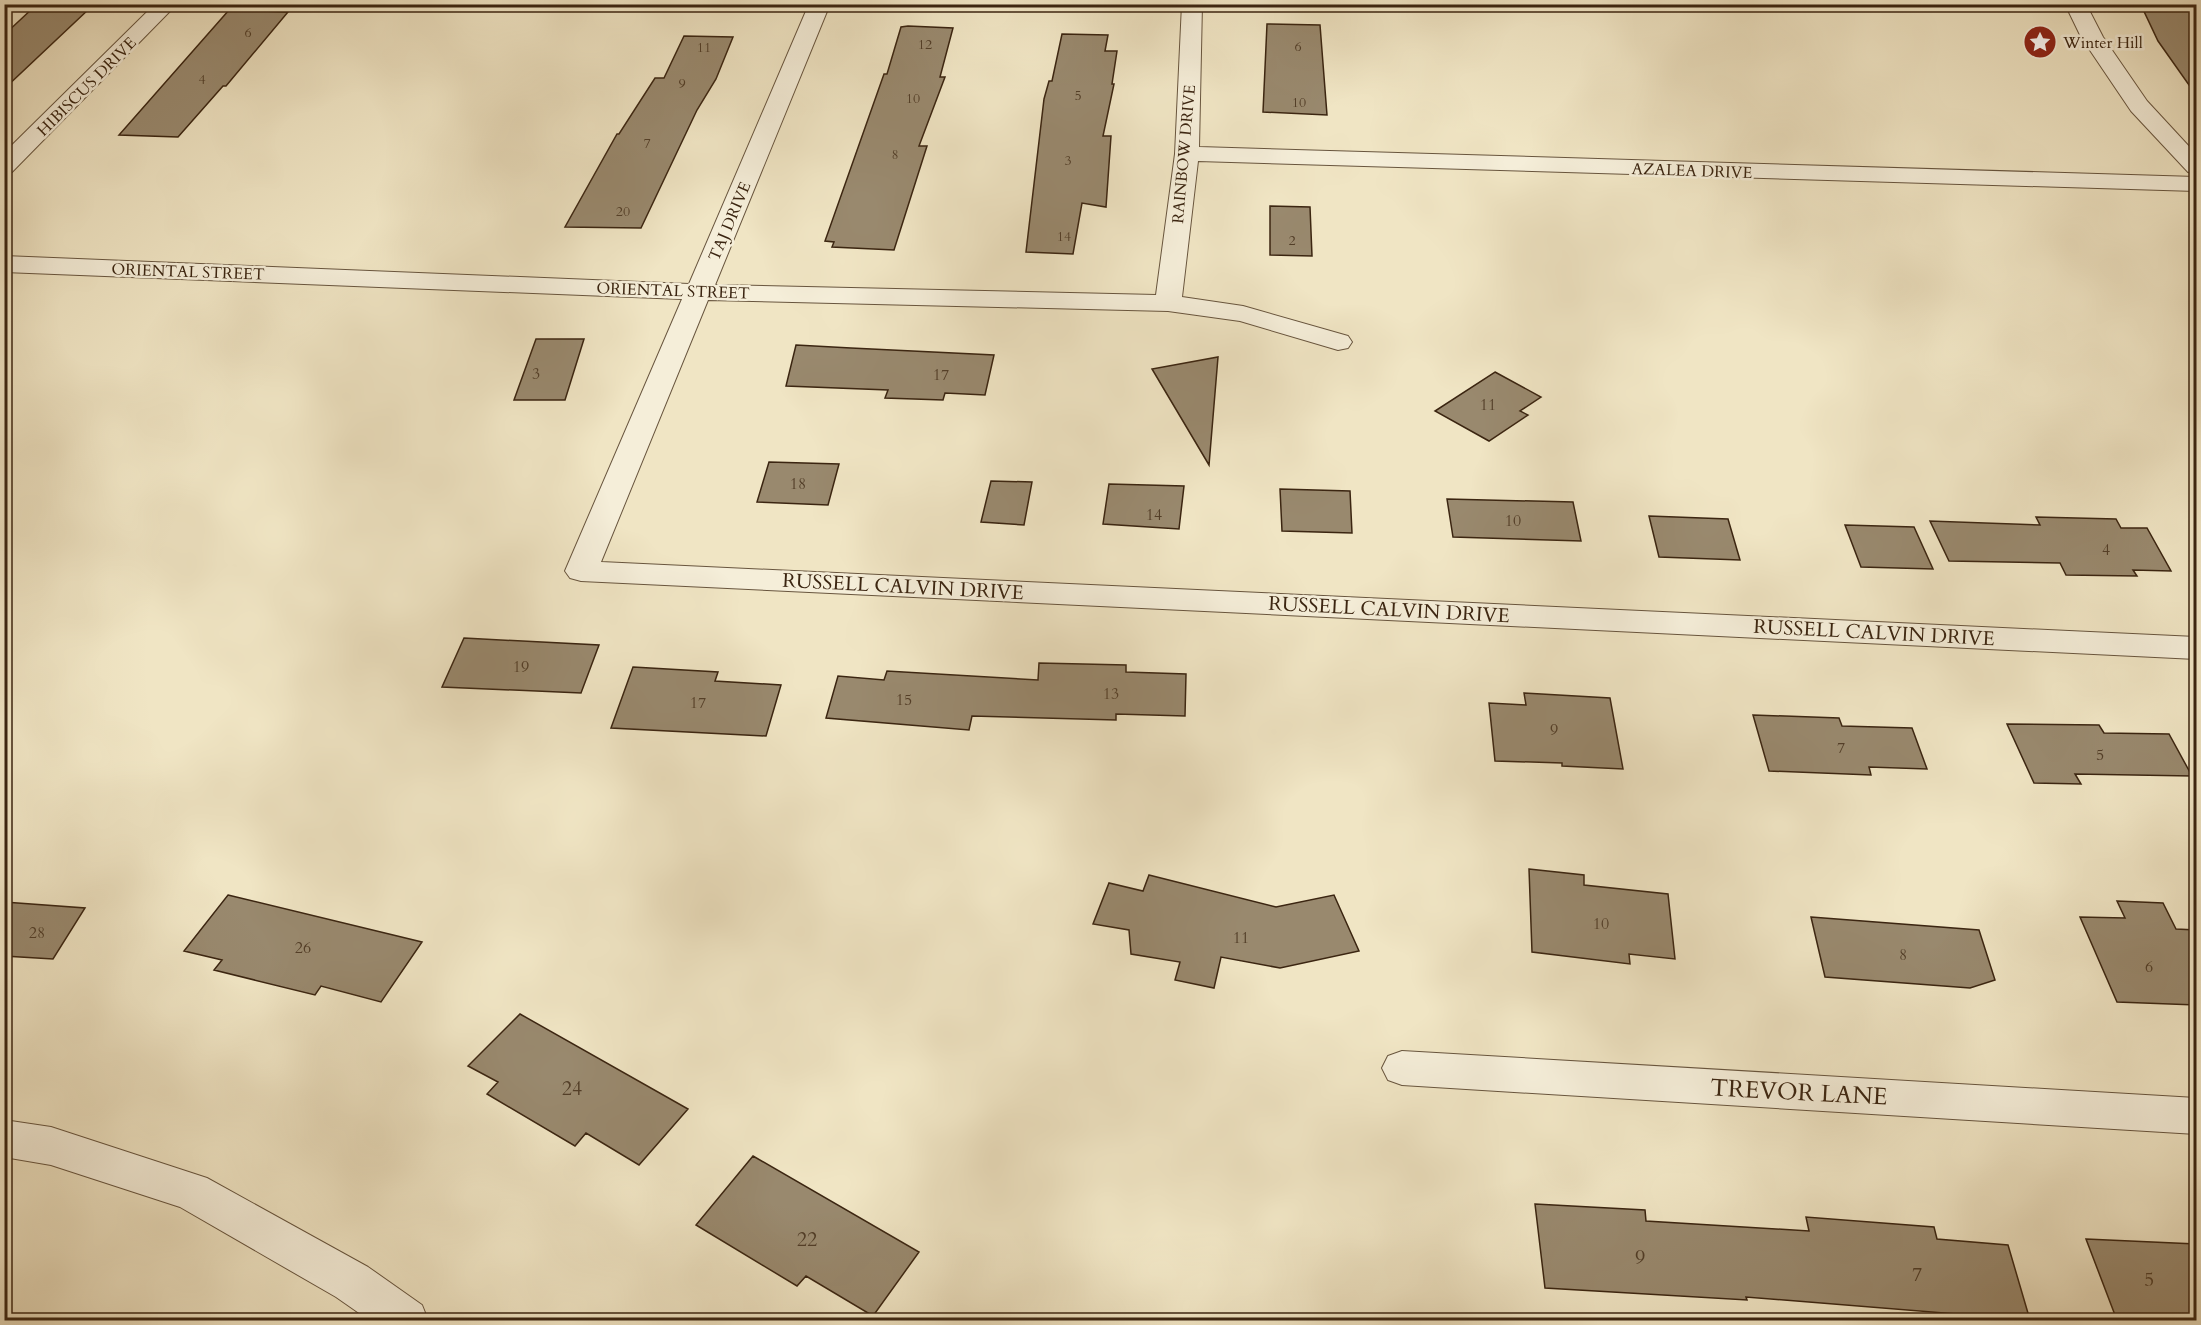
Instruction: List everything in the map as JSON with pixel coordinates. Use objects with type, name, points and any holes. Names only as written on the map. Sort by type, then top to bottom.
[{"type":"street","name":"HIBISCUS DRIVE","points":[[4,167],[167,4]]},
{"type":"street","name":"TAJ DRIVE","points":[[581,570],[820,4]]},
{"type":"street","name":"RAINBOW DRIVE","points":[[1168,303],[1187,154],[1192,4]]},
{"type":"street","points":[[2075,4],[2092,36],[2139,106],[2196,167]]},
{"type":"street","name":"AZALEA DRIVE","points":[[1187,154],[2196,184]]},
{"type":"street","name":"ORIENTAL STREET","points":[[4,264],[699,292],[1168,303],[1243,314],[1338,342]]},
{"type":"street","name":"RUSSELL CALVIN DRIVE","points":[[581,570],[2196,648]]},
{"type":"street","name":"TREVOR LANE","points":[[1402,1068],[2196,1116]]},
{"type":"street","points":[[4,1138],[51,1146],[192,1192],[352,1282],[406,1320]]},
{"type":"building","points":[[2141,5],[2196,10],[2196,95],[2158,41]]},
{"type":"building","points":[[34,7],[90,8],[4,89],[4,35]]},
{"type":"building","points":[[229,10],[288,12],[226,86],[223,86],[178,137],[119,135]]},
{"type":"building","points":[[1267,24],[1320,25],[1327,115],[1263,112]]},
{"type":"building","points":[[901,27],[953,28],[940,77],[945,77],[919,146],[927,146],[894,250],[832,247],[834,242],[825,241],[884,74],[887,74]]},
{"type":"building","points":[[1062,34],[1108,35],[1105,51],[1117,51],[1112,84],[1114,84],[1103,136],[1111,136],[1106,207],[1082,203],[1073,254],[1026,252],[1044,99],[1049,81],[1052,81]]},
{"type":"building","points":[[684,36],[733,37],[716,79],[697,110],[641,228],[565,227],[617,134],[655,78],[664,78]]},
{"type":"building","points":[[1270,206],[1310,207],[1312,256],[1270,255]]},
{"type":"building","points":[[536,339],[584,339],[565,400],[514,400]]},
{"type":"building","points":[[796,345],[994,355],[985,395],[945,393],[943,400],[885,398],[888,390],[786,386]]},
{"type":"building","points":[[1218,357],[1209,465],[1152,369]]},
{"type":"building","points":[[1495,372],[1541,397],[1520,411],[1528,415],[1489,441],[1435,411]]},
{"type":"building","points":[[769,462],[839,464],[828,505],[757,502]]},
{"type":"building","points":[[991,481],[1032,482],[1024,525],[981,522]]},
{"type":"building","points":[[1109,484],[1184,486],[1179,529],[1103,524]]},
{"type":"building","points":[[1280,489],[1350,491],[1352,533],[1282,531]]},
{"type":"building","points":[[1447,499],[1573,502],[1581,541],[1453,537]]},
{"type":"building","points":[[1649,516],[1728,519],[1740,560],[1659,557]]},
{"type":"building","points":[[2036,517],[2116,519],[2121,528],[2147,528],[2171,571],[2133,570],[2137,576],[2066,575],[2060,563],[1949,561],[1930,521],[2040,525]]},
{"type":"building","points":[[1845,525],[1914,527],[1933,569],[1861,567]]},
{"type":"building","points":[[464,638],[599,645],[581,693],[442,687]]},
{"type":"building","points":[[1039,663],[1126,665],[1126,672],[1186,674],[1185,716],[1116,714],[1116,720],[972,716],[969,730],[826,718],[838,676],[884,680],[887,671],[1038,680]]},
{"type":"building","points":[[633,667],[718,672],[715,681],[781,685],[766,736],[611,728]]},
{"type":"building","points":[[1524,693],[1610,698],[1623,769],[1562,766],[1562,763],[1495,761],[1489,703],[1526,705]]},
{"type":"building","points":[[1753,715],[1839,718],[1842,726],[1912,728],[1927,769],[1869,767],[1871,775],[1769,771]]},
{"type":"building","points":[[2007,724],[2099,725],[2104,733],[2169,734],[2192,776],[2075,774],[2081,784],[2034,783]]},
{"type":"building","points":[[1529,869],[1584,875],[1584,885],[1668,894],[1675,959],[1629,954],[1630,964],[1532,952]]},
{"type":"building","points":[[1149,875],[1276,907],[1334,895],[1359,951],[1280,968],[1221,957],[1214,988],[1175,980],[1180,962],[1131,954],[1129,930],[1093,924],[1109,883],[1143,891]]},
{"type":"building","points":[[228,895],[422,942],[381,1002],[321,986],[315,995],[214,970],[222,960],[184,951]]},
{"type":"building","points":[[2117,901],[2163,903],[2176,929],[2196,930],[2196,1005],[2117,1002],[2080,917],[2125,918]]},
{"type":"building","points":[[4,902],[85,908],[53,959],[4,956]]},
{"type":"building","points":[[1811,917],[1979,930],[1995,980],[1970,988],[1825,977]]},
{"type":"building","points":[[520,1014],[688,1109],[639,1165],[586,1133],[575,1146],[487,1094],[498,1082],[468,1066]]},
{"type":"building","points":[[753,1156],[919,1252],[873,1316],[806,1276],[797,1286],[696,1225]]},
{"type":"building","points":[[1535,1204],[1645,1210],[1646,1221],[1809,1231],[1806,1217],[1934,1227],[1937,1239],[2008,1245],[2030,1320],[1746,1297],[1747,1300],[1545,1288]]},
{"type":"building","points":[[2086,1239],[2196,1244],[2196,1319],[2115,1315]]},
{"type":"place","name":"Winter Hill","points":[[2040,42]]}]
